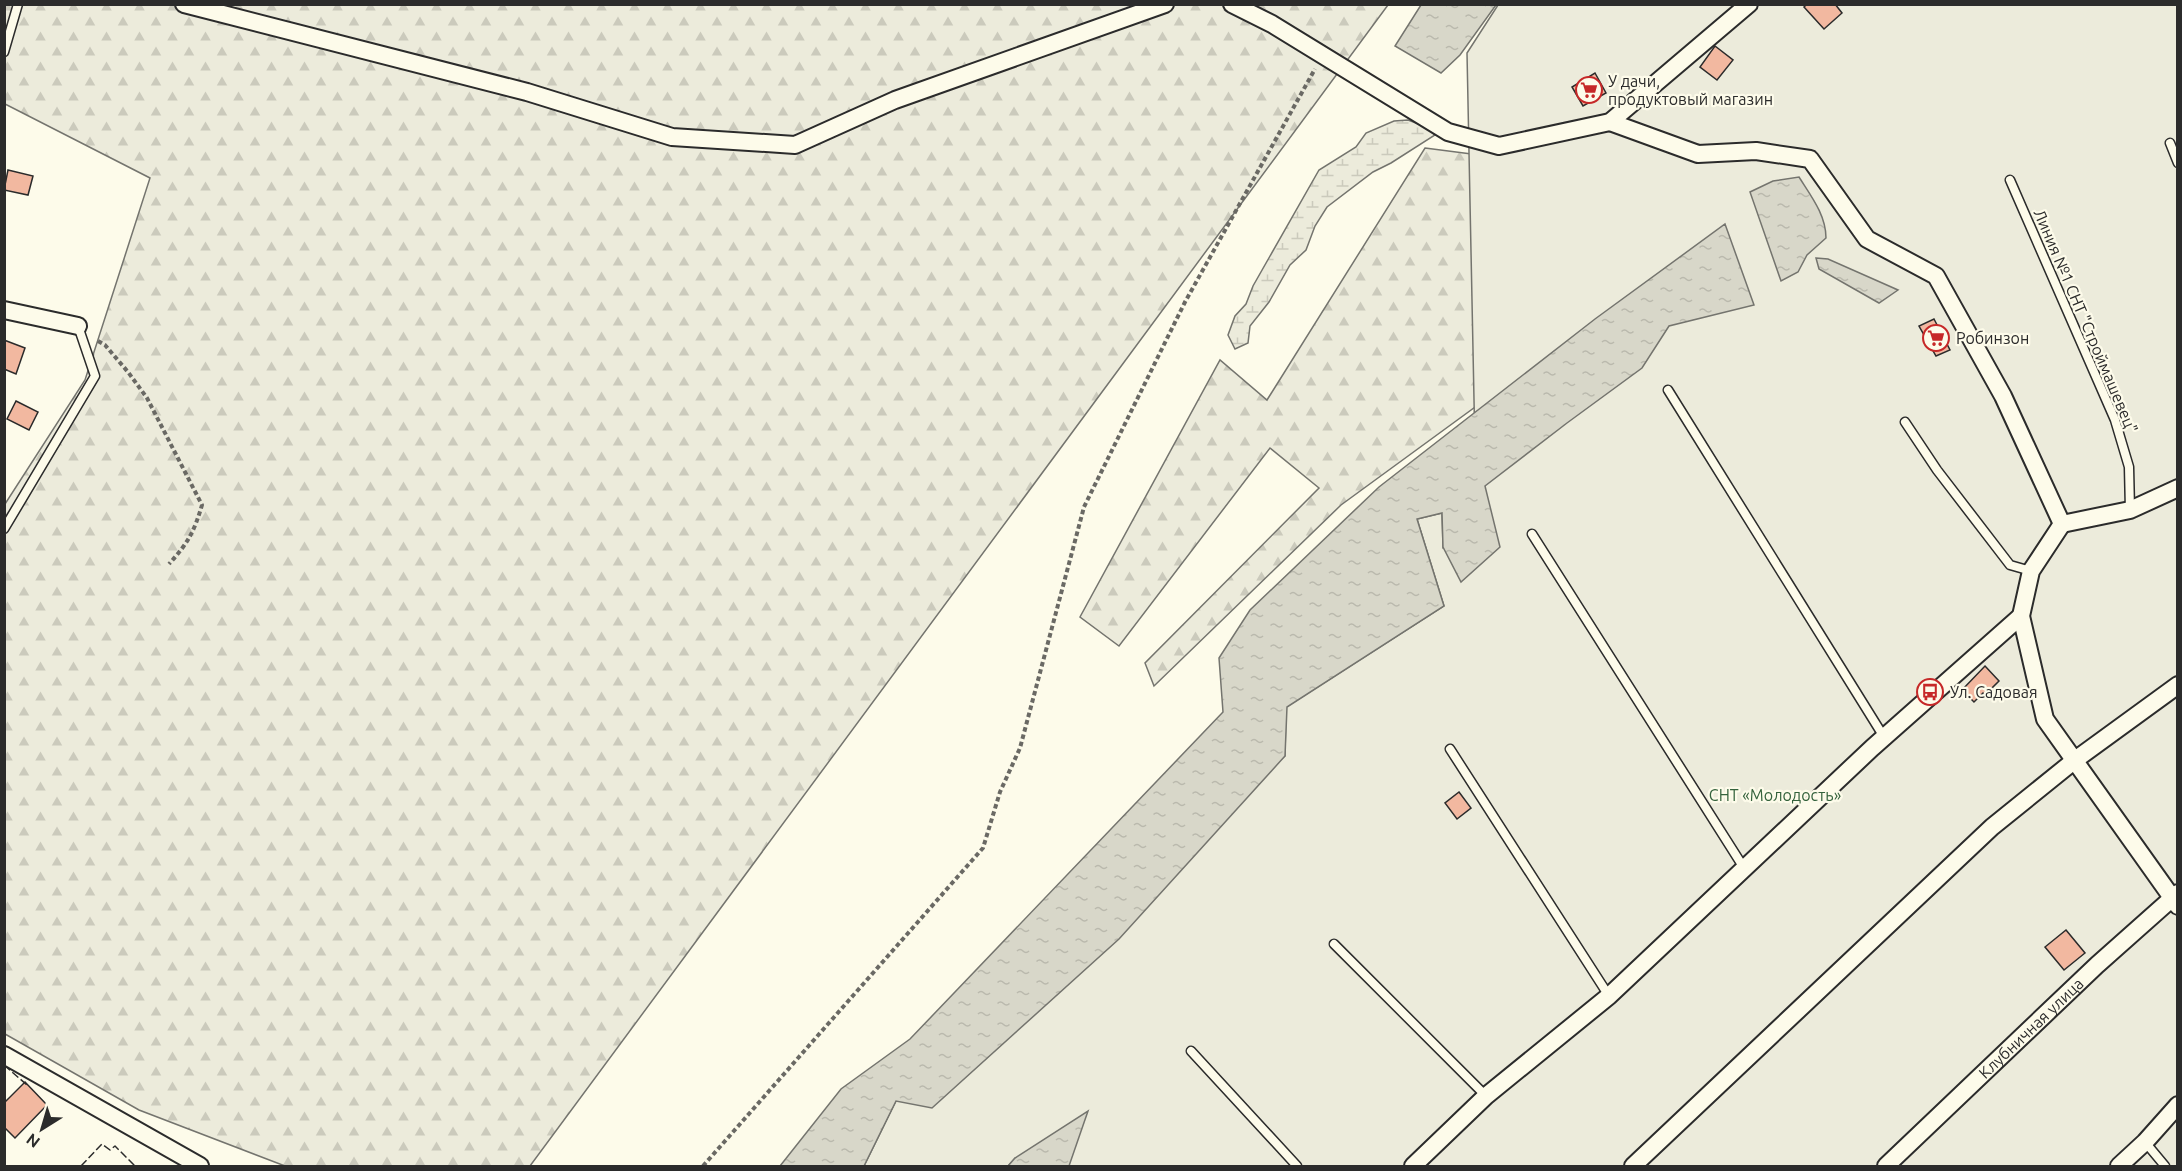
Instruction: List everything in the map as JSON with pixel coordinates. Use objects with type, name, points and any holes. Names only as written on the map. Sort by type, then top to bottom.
[{"type":"street","points":[[184,4],[527,92],[672,136],[795,145],[895,100],[1165,4]]},
{"type":"street","points":[[1233,4],[1272,24],[1448,132],[1499,146],[1610,122],[1749,4]]},
{"type":"street","points":[[1610,122],[1698,154],[1756,151],[1810,159],[1867,239],[1936,276],[2003,396],[2062,524]]},
{"type":"street","points":[[4,310],[78,326]]},
{"type":"street","points":[[2175,899],[2045,719],[2021,616],[2031,571],[2062,524],[2130,510],[2178,488]]},
{"type":"street","points":[[1413,1167],[1486,1096],[1609,996],[1884,737],[2021,616]]},
{"type":"street","points":[[1634,1167],[1992,827],[2075,760],[2178,685]]},
{"type":"street","name":"Клубничная улица","points":[[1886,1167],[2097,965],[2175,899]]},
{"type":"street","points":[[4,1055],[200,1167]]},
{"type":"street","points":[[2119,1167],[2178,1105]]},
{"type":"lane","points":[[4,52],[18,4]]},
{"type":"lane","points":[[2170,143],[2178,163]]},
{"type":"lane","name":"Линия №1 СНТ \"Строймашевец\"","points":[[2010,180],[2115,420],[2129,466],[2130,510]]},
{"type":"lane","points":[[4,529],[95,376],[78,326]]},
{"type":"lane","points":[[1668,390],[1884,737]]},
{"type":"lane","points":[[1905,422],[1937,470],[2010,565],[2031,571]]},
{"type":"lane","points":[[1532,534],[1744,868]]},
{"type":"lane","points":[[1450,749],[1609,996]]},
{"type":"lane","points":[[1334,944],[1486,1096]]},
{"type":"lane","points":[[1191,1050],[1297,1167]]},
{"type":"lane","points":[[2145,1142],[2165,1167]]},
{"type":"path","points":[[703,1167],[983,848],[1000,792],[1020,748],[1083,507],[1185,302],[1323,55]]},
{"type":"path","points":[[78,326],[105,345],[147,398],[202,505],[195,530],[182,550],[169,564]]},
{"type":"green space","points":[[5,5],[1388,5],[530,1166],[285,1166],[139,1110],[5,1034],[5,504],[85,380],[150,178],[5,104]]},
{"type":"green space","name":"СНТ «Молодость»","points":[[1498,5],[2177,5],[2177,1166],[1047,1166],[1015,1158],[1008,1166],[864,1166],[896,1101],[1285,756],[1286,707],[1444,606],[1417,519],[1442,513],[1443,547],[1484,487],[1475,449],[1467,53]]},
{"type":"green space","points":[[1408,120],[1424,126],[1435,135],[1373,172],[1327,207],[1315,226],[1306,250],[1290,265],[1269,302],[1250,326],[1248,343],[1235,349],[1228,335],[1235,316],[1246,304],[1253,286],[1319,170],[1356,147],[1366,133],[1394,121]]},
{"type":"green space","points":[[1425,148],[1558,165],[1790,177],[1341,505],[1154,686],[1145,663],[1319,488],[1270,448],[1119,646],[1080,617],[1220,360],[1267,400]]},
{"type":"water","points":[[1421,5],[1496,5],[1460,55],[1441,73],[1395,46]]},
{"type":"water","points":[[1799,177],[1821,214],[1826,238],[1807,255],[1798,272],[1781,281],[1750,192],[1773,181]]},
{"type":"water","points":[[1725,224],[1754,305],[1669,326],[1642,368],[1485,486],[1500,547],[1461,582],[1443,547],[1442,513],[1417,519],[1444,606],[1287,707],[1285,756],[1119,939],[932,1108],[896,1101],[864,1166],[780,1166],[841,1089],[910,1039],[1223,712],[1219,658],[1250,610],[1379,487],[1595,319]]},
{"type":"water","points":[[1816,258],[1828,259],[1898,290],[1879,303],[1819,269]]},
{"type":"water","points":[[1088,1111],[1069,1166],[1008,1166],[1015,1158]]},
{"type":"building","points":[[1807,4],[1835,4],[1842,13],[1824,29],[1804,7]]},
{"type":"building","points":[[1715,46],[1733,60],[1717,80],[1700,67]]},
{"type":"building","name":"У дачи, продуктовый магазин","points":[[1595,73],[1606,93],[1583,106],[1572,87]]},
{"type":"building","points":[[8,170],[33,176],[28,195],[4,190]]},
{"type":"building","points":[[1934,319],[1950,350],[1936,356],[1919,326]]},
{"type":"building","points":[[4,340],[25,348],[16,374],[4,369]]},
{"type":"building","points":[[16,401],[38,412],[29,430],[7,419]]},
{"type":"building","points":[[1985,666],[1999,681],[1991,689],[1994,691],[1987,697],[1983,693],[1974,702],[1962,690]]},
{"type":"building","points":[[1459,792],[1471,808],[1457,819],[1445,803]]},
{"type":"building","points":[[2066,930],[2085,953],[2064,970],[2045,947]]},
{"type":"building","points":[[25,1082],[47,1105],[15,1138],[4,1127],[4,1103]]},
{"type":"fence","points":[[4,1065],[27,1085]]},
{"type":"fence","points":[[81,1166],[102,1144],[110,1150],[115,1146],[135,1166]]},
{"type":"place","name":"У дачи, продуктовый магазин","points":[[1589,90]]},
{"type":"place","name":"Робинзон","points":[[1936,338]]},
{"type":"place","name":"Ул. Садовая","points":[[1930,692]]}]
